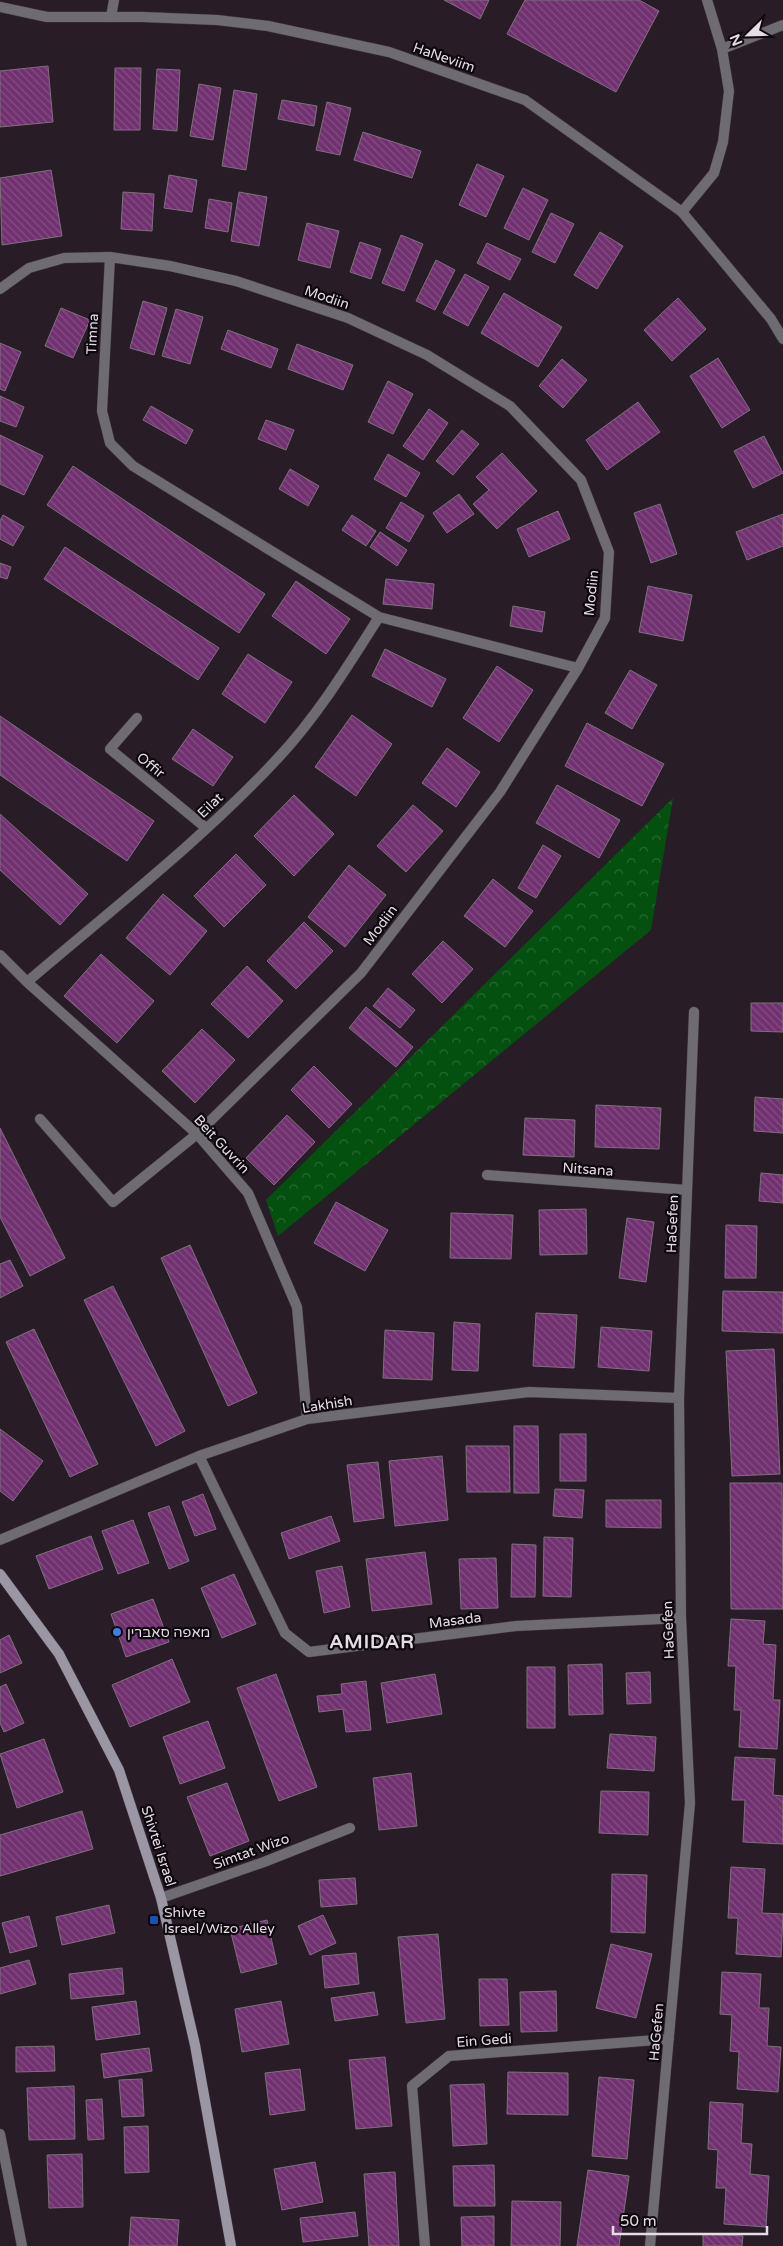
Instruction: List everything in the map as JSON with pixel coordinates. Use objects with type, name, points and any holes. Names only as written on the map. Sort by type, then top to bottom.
[{"type":"street","points":[[111,17],[114,0]]},
{"type":"street","points":[[682,212],[714,173],[724,142],[729,91],[722,49],[707,0]]},
{"type":"street","name":"HaNeviim","points":[[0,7],[47,17],[217,20],[268,26],[389,52],[525,100],[682,212],[770,319],[783,339]]},
{"type":"street","points":[[722,49],[783,25]]},
{"type":"street","points":[[0,289],[29,268],[64,258],[110,257]]},
{"type":"street","name":"Timna","points":[[110,257],[102,412],[110,443],[133,466],[379,617]]},
{"type":"street","name":"Modiin","points":[[40,1120],[113,1202],[196,1134],[361,972],[500,792],[578,668],[605,618],[609,552],[581,480],[510,406],[427,355],[348,318],[236,281],[170,266],[110,257]]},
{"type":"street","points":[[379,617],[578,668]]},
{"type":"street","name":"Eilat","points":[[27,982],[206,828],[278,758],[332,691],[379,617]]},
{"type":"street","name":"Offir","points":[[137,718],[110,749],[206,828]]},
{"type":"street","name":"Beit Guvrin","points":[[0,955],[27,982],[196,1134],[248,1193],[297,1307],[307,1419]]},
{"type":"street","name":"HaGefen","points":[[650,2246],[690,1803],[681,1618],[679,1398],[694,1012]]},
{"type":"street","name":"Nitsana","points":[[487,1175],[687,1190]]},
{"type":"street","name":"Lakhish","points":[[0,1540],[199,1456],[307,1419],[529,1392],[679,1398]]},
{"type":"street","name":"Masada","points":[[199,1456],[285,1632],[309,1652],[516,1626],[681,1618]]},
{"type":"street","name":"Shivtei Israel","points":[[0,1574],[59,1654],[119,1770],[161,1898],[195,2045],[231,2246]]},
{"type":"street","name":"Simtat Wizo","points":[[161,1898],[264,1862],[350,1828]]},
{"type":"street","name":"Ein Gedi","points":[[425,2246],[412,2086],[449,2056],[669,2039]]},
{"type":"street","points":[[0,2134],[22,2246]]},
{"type":"green space","points":[[673,798],[651,930],[278,1236],[266,1200]]},
{"type":"building","points":[[444,0],[489,0],[480,19]]},
{"type":"building","points":[[525,0],[639,0],[659,11],[616,92],[507,34]]},
{"type":"building","points":[[48,66],[53,122],[0,127],[0,71]]},
{"type":"building","points":[[115,68],[141,68],[140,130],[114,130]]},
{"type":"building","points":[[157,69],[180,70],[177,131],[153,129]]},
{"type":"building","points":[[199,84],[221,88],[213,140],[190,136]]},
{"type":"building","points":[[234,90],[257,94],[246,170],[222,166]]},
{"type":"building","points":[[282,100],[317,106],[314,126],[278,119]]},
{"type":"building","points":[[327,102],[351,108],[340,155],[316,150]]},
{"type":"building","points":[[363,132],[421,151],[412,178],[354,160]]},
{"type":"building","points":[[477,164],[504,176],[486,217],[459,205]]},
{"type":"building","points":[[51,170],[62,236],[2,245],[0,178]]},
{"type":"building","points":[[169,175],[197,180],[192,212],[164,208]]},
{"type":"building","points":[[523,188],[548,200],[529,240],[504,228]]},
{"type":"building","points":[[123,192],[154,194],[152,231],[121,229]]},
{"type":"building","points":[[239,192],[267,197],[259,246],[231,241]]},
{"type":"building","points":[[209,199],[232,203],[228,232],[205,228]]},
{"type":"building","points":[[551,213],[574,224],[555,263],[532,252]]},
{"type":"building","points":[[307,223],[339,231],[330,268],[298,260]]},
{"type":"building","points":[[600,232],[623,246],[597,289],[574,275]]},
{"type":"building","points":[[401,235],[423,244],[404,291],[382,283]]},
{"type":"building","points":[[360,242],[381,249],[371,279],[350,272]]},
{"type":"building","points":[[487,243],[521,259],[510,280],[477,263]]},
{"type":"building","points":[[436,260],[455,270],[435,310],[416,301]]},
{"type":"building","points":[[465,274],[489,287],[468,326],[443,313]]},
{"type":"building","points":[[504,293],[562,327],[538,367],[481,333]]},
{"type":"building","points":[[678,298],[706,329],[672,361],[644,330]]},
{"type":"building","points":[[143,301],[167,308],[154,355],[130,348]]},
{"type":"building","points":[[61,308],[90,320],[73,358],[45,346]]},
{"type":"building","points":[[176,309],[203,317],[190,364],[162,356]]},
{"type":"building","points":[[228,330],[278,349],[271,368],[221,349]]},
{"type":"building","points":[[0,343],[21,352],[5,391],[0,389]]},
{"type":"building","points":[[297,344],[353,365],[343,390],[288,369]]},
{"type":"building","points":[[718,358],[750,410],[722,428],[690,376]]},
{"type":"building","points":[[562,359],[587,380],[563,408],[539,386]]},
{"type":"building","points":[[388,381],[413,394],[393,434],[368,422]]},
{"type":"building","points":[[0,396],[24,407],[16,427],[0,421]]},
{"type":"building","points":[[638,402],[660,432],[607,470],[586,440]]},
{"type":"building","points":[[151,406],[193,430],[186,444],[143,420]]},
{"type":"building","points":[[429,409],[448,423],[423,460],[403,446]]},
{"type":"building","points":[[266,420],[294,430],[286,450],[258,439]]},
{"type":"building","points":[[462,430],[479,444],[453,475],[436,461]]},
{"type":"building","points":[[0,435],[43,456],[24,495],[0,484]]},
{"type":"building","points":[[764,436],[783,473],[753,488],[734,451]]},
{"type":"building","points":[[502,453],[537,491],[497,529],[473,504],[489,490],[476,477]]},
{"type":"building","points":[[388,454],[420,473],[406,497],[374,479]]},
{"type":"building","points":[[73,466],[265,594],[239,633],[47,505]]},
{"type":"building","points":[[290,469],[319,486],[308,506],[279,489]]},
{"type":"building","points":[[459,494],[474,514],[447,533],[433,513]]},
{"type":"building","points":[[401,502],[424,516],[409,542],[386,528]]},
{"type":"building","points":[[660,504],[677,554],[651,563],[634,513]]},
{"type":"building","points":[[558,511],[570,539],[529,557],[517,529]]},
{"type":"building","points":[[783,514],[783,546],[747,560],[736,532]]},
{"type":"building","points":[[3,515],[24,527],[13,546],[0,539],[0,521]]},
{"type":"building","points":[[352,515],[376,531],[366,546],[342,530]]},
{"type":"building","points":[[380,532],[407,550],[397,566],[370,547]]},
{"type":"building","points":[[65,547],[219,648],[198,680],[44,579]]},
{"type":"building","points":[[0,563],[11,567],[7,579],[0,577]]},
{"type":"building","points":[[386,579],[434,584],[432,609],[383,604]]},
{"type":"building","points":[[296,581],[350,619],[326,654],[272,616]]},
{"type":"building","points":[[648,586],[692,595],[683,641],[639,632]]},
{"type":"building","points":[[513,606],[545,612],[542,632],[510,626]]},
{"type":"building","points":[[385,649],[446,679],[432,707],[372,676]]},
{"type":"building","points":[[248,654],[292,682],[265,723],[222,694]]},
{"type":"building","points":[[497,666],[533,690],[499,742],[463,718]]},
{"type":"building","points":[[630,670],[657,685],[632,729],[605,713]]},
{"type":"building","points":[[352,715],[392,744],[356,796],[315,767]]},
{"type":"building","points":[[0,716],[154,821],[127,861],[0,775]]},
{"type":"building","points":[[587,723],[664,764],[642,806],[565,766]]},
{"type":"building","points":[[193,729],[233,757],[213,786],[172,759]]},
{"type":"building","points":[[447,748],[480,772],[456,807],[422,783]]},
{"type":"building","points":[[557,785],[620,820],[599,858],[536,823]]},
{"type":"building","points":[[294,795],[334,834],[294,876],[254,836]]},
{"type":"building","points":[[413,805],[443,831],[406,872],[377,846]]},
{"type":"building","points":[[0,814],[88,894],[60,925],[0,870]]},
{"type":"building","points":[[543,845],[561,856],[536,898],[518,888]]},
{"type":"building","points":[[236,854],[266,885],[224,927],[194,896]]},
{"type":"building","points":[[349,865],[386,895],[345,947],[308,917]]},
{"type":"building","points":[[493,879],[533,911],[505,947],[464,916]]},
{"type":"building","points":[[163,894],[207,931],[170,975],[126,938]]},
{"type":"building","points":[[304,922],[333,951],[296,989],[267,961]]},
{"type":"building","points":[[443,941],[473,969],[442,1003],[412,974]]},
{"type":"building","points":[[101,954],[154,1001],[117,1043],[64,996]]},
{"type":"building","points":[[247,966],[283,1001],[248,1038],[211,1004]]},
{"type":"building","points":[[388,988],[415,1010],[400,1028],[373,1006]]},
{"type":"building","points":[[751,1003],[783,1003],[783,1032],[751,1031]]},
{"type":"building","points":[[366,1007],[413,1047],[396,1067],[349,1028]]},
{"type":"building","points":[[202,1029],[235,1060],[195,1103],[162,1071]]},
{"type":"building","points":[[314,1066],[352,1104],[329,1128],[291,1090]]},
{"type":"building","points":[[755,1097],[783,1099],[783,1133],[754,1131]]},
{"type":"building","points":[[596,1105],[661,1108],[659,1149],[595,1147]]},
{"type":"building","points":[[287,1115],[315,1142],[274,1185],[246,1158]]},
{"type":"building","points":[[525,1118],[575,1120],[574,1157],[523,1155]]},
{"type":"building","points":[[0,1128],[65,1258],[30,1276],[0,1217]]},
{"type":"building","points":[[761,1173],[783,1175],[783,1203],[759,1201]]},
{"type":"building","points":[[336,1202],[388,1230],[365,1271],[314,1243]]},
{"type":"building","points":[[586,1209],[587,1254],[540,1255],[539,1210]]},
{"type":"building","points":[[451,1213],[513,1215],[511,1259],[450,1258]]},
{"type":"building","points":[[627,1218],[654,1222],[646,1282],[619,1278]]},
{"type":"building","points":[[726,1225],[757,1226],[756,1278],[725,1278]]},
{"type":"building","points":[[190,1245],[257,1393],[228,1406],[161,1258]]},
{"type":"building","points":[[10,1260],[23,1286],[0,1298],[0,1264]]},
{"type":"building","points":[[113,1286],[185,1431],[156,1446],[84,1300]]},
{"type":"building","points":[[723,1291],[783,1292],[783,1333],[722,1331]]},
{"type":"building","points":[[536,1313],[577,1315],[574,1368],[533,1366]]},
{"type":"building","points":[[454,1322],[480,1324],[478,1371],[452,1370]]},
{"type":"building","points":[[601,1327],[652,1331],[649,1371],[598,1367]]},
{"type":"building","points":[[34,1329],[98,1464],[70,1477],[6,1342]]},
{"type":"building","points":[[385,1330],[434,1333],[432,1380],[383,1378]]},
{"type":"building","points":[[774,1349],[780,1474],[732,1476],[726,1351]]},
{"type":"building","points":[[514,1426],[538,1426],[539,1493],[514,1493]]},
{"type":"building","points":[[0,1429],[43,1461],[13,1501],[0,1491]]},
{"type":"building","points":[[560,1434],[586,1434],[586,1481],[560,1481]]},
{"type":"building","points":[[466,1446],[509,1446],[510,1492],[467,1492]]},
{"type":"building","points":[[442,1456],[448,1520],[395,1526],[389,1461]]},
{"type":"building","points":[[378,1462],[384,1518],[354,1522],[347,1465]]},
{"type":"building","points":[[730,1483],[782,1483],[783,1609],[731,1609]]},
{"type":"building","points":[[555,1489],[584,1490],[582,1518],[553,1516]]},
{"type":"building","points":[[203,1494],[216,1529],[195,1536],[182,1502]]},
{"type":"building","points":[[606,1500],[661,1500],[661,1528],[606,1527]]},
{"type":"building","points":[[169,1506],[189,1561],[169,1569],[148,1513]]},
{"type":"building","points":[[331,1516],[340,1541],[289,1559],[281,1533]]},
{"type":"building","points":[[133,1520],[149,1563],[118,1574],[102,1531]]},
{"type":"building","points":[[91,1536],[103,1569],[49,1589],[36,1556]]},
{"type":"building","points":[[544,1537],[573,1538],[571,1597],[543,1596]]},
{"type":"building","points":[[512,1544],[536,1545],[535,1597],[511,1597]]},
{"type":"building","points":[[425,1552],[432,1604],[372,1611],[366,1559]]},
{"type":"building","points":[[496,1558],[498,1608],[461,1609],[459,1559]]},
{"type":"building","points":[[342,1566],[350,1607],[324,1613],[316,1571]]},
{"type":"building","points":[[234,1574],[256,1624],[222,1638],[201,1588]]},
{"type":"building","points":[[153,1599],[169,1642],[126,1657],[111,1614]]},
{"type":"building","points":[[731,1619],[765,1621],[763,1644],[776,1645],[773,1700],[780,1700],[777,1749],[739,1747],[741,1710],[734,1710],[736,1666],[728,1666]]},
{"type":"building","points":[[9,1635],[22,1663],[0,1673],[0,1640]]},
{"type":"building","points":[[172,1659],[190,1702],[130,1727],[112,1685]]},
{"type":"building","points":[[602,1664],[603,1714],[569,1715],[568,1665]]},
{"type":"building","points":[[527,1667],[555,1667],[555,1728],[527,1728]]},
{"type":"building","points":[[650,1672],[651,1703],[627,1704],[626,1673]]},
{"type":"building","points":[[276,1674],[317,1787],[279,1801],[237,1688]]},
{"type":"building","points":[[435,1674],[442,1714],[387,1723],[381,1683]]},
{"type":"building","points":[[366,1681],[371,1730],[346,1732],[343,1709],[319,1712],[317,1696],[342,1694],[341,1684]]},
{"type":"building","points":[[6,1684],[24,1723],[4,1732],[0,1723],[0,1687]]},
{"type":"building","points":[[208,1721],[225,1768],[180,1784],[163,1737]]},
{"type":"building","points":[[610,1734],[656,1737],[654,1771],[607,1768]]},
{"type":"building","points":[[44,1739],[63,1792],[17,1808],[0,1754]]},
{"type":"building","points":[[735,1757],[775,1759],[773,1795],[783,1796],[783,1844],[743,1842],[745,1800],[732,1800]]},
{"type":"building","points":[[411,1773],[417,1826],[379,1830],[373,1778]]},
{"type":"building","points":[[227,1783],[249,1841],[210,1856],[187,1797]]},
{"type":"building","points":[[601,1791],[649,1792],[648,1835],[599,1833]]},
{"type":"building","points":[[82,1811],[93,1849],[0,1876],[0,1835]]},
{"type":"building","points":[[731,1867],[765,1869],[762,1913],[783,1914],[781,1957],[736,1954],[738,1918],[728,1918]]},
{"type":"building","points":[[612,1874],[647,1875],[645,1933],[611,1932]]},
{"type":"building","points":[[355,1878],[357,1904],[321,1907],[319,1880]]},
{"type":"building","points":[[109,1905],[115,1933],[62,1945],[56,1917]]},
{"type":"building","points":[[323,1915],[336,1943],[310,1955],[298,1926]]},
{"type":"building","points":[[29,1916],[37,1946],[10,1953],[2,1923]]},
{"type":"building","points":[[267,1920],[277,1964],[241,1973],[230,1929]]},
{"type":"building","points":[[438,1934],[445,2019],[406,2023],[398,1937]]},
{"type":"building","points":[[611,1944],[652,1954],[636,2018],[596,2008]]},
{"type":"building","points":[[356,1953],[359,1984],[325,1988],[322,1956]]},
{"type":"building","points":[[29,1960],[36,1984],[0,1994],[0,1968]]},
{"type":"building","points":[[122,1968],[124,1994],[71,1999],[69,1974]]},
{"type":"building","points":[[722,1972],[761,1974],[759,2008],[769,2008],[767,2046],[781,2047],[778,2092],[737,2089],[739,2052],[730,2051],[732,2015],[720,2014]]},
{"type":"building","points":[[479,1979],[507,1979],[509,2025],[480,2026]]},
{"type":"building","points":[[556,1991],[557,2031],[521,2032],[520,1992]]},
{"type":"building","points":[[374,1992],[378,2015],[335,2021],[331,1998]]},
{"type":"building","points":[[136,2001],[140,2034],[96,2040],[92,2007]]},
{"type":"building","points":[[281,2001],[289,2044],[242,2052],[235,2009]]},
{"type":"building","points":[[54,2046],[55,2071],[16,2072],[16,2047]]},
{"type":"building","points":[[149,2048],[152,2071],[104,2078],[101,2054]]},
{"type":"building","points":[[385,2057],[392,2126],[356,2129],[349,2060]]},
{"type":"building","points":[[300,2069],[305,2110],[270,2115],[265,2073]]},
{"type":"building","points":[[508,2072],[568,2073],[568,2115],[507,2114]]},
{"type":"building","points":[[599,2077],[634,2080],[627,2159],[592,2156]]},
{"type":"building","points":[[142,2079],[144,2116],[122,2117],[119,2080]]},
{"type":"building","points":[[484,2084],[487,2144],[453,2146],[450,2085]]},
{"type":"building","points":[[74,2086],[75,2139],[29,2140],[27,2088]]},
{"type":"building","points":[[102,2099],[104,2139],[88,2140],[86,2100]]},
{"type":"building","points":[[710,2102],[743,2104],[741,2143],[752,2144],[750,2174],[769,2176],[766,2227],[724,2224],[726,2188],[716,2188],[718,2150],[708,2149]]},
{"type":"building","points":[[148,2126],[149,2172],[125,2173],[124,2127]]},
{"type":"building","points":[[82,2154],[83,2207],[49,2208],[47,2155]]},
{"type":"building","points":[[315,2162],[323,2202],[282,2210],[274,2169]]},
{"type":"building","points":[[494,2165],[495,2206],[454,2206],[453,2166]]},
{"type":"building","points":[[588,2170],[629,2176],[619,2246],[577,2246]]},
{"type":"building","points":[[395,2172],[399,2246],[369,2246],[364,2174]]},
{"type":"building","points":[[512,2201],[561,2202],[560,2246],[511,2246]]},
{"type":"building","points":[[355,2212],[358,2236],[303,2242],[300,2218]]},
{"type":"building","points":[[494,2216],[494,2246],[462,2246],[461,2217]]},
{"type":"building","points":[[131,2217],[179,2220],[177,2246],[129,2246]]},
{"type":"building","points":[[703,2234],[743,2236],[742,2246],[703,2246]]},
{"type":"place","name":"מאפה סאברין","points":[[117,1632]]},
{"type":"place","name":"Shivte Israel/Wizo Alley","points":[[154,1920]]},
{"type":"district","name":"AMIDAR","points":[[372,1641]]}]
